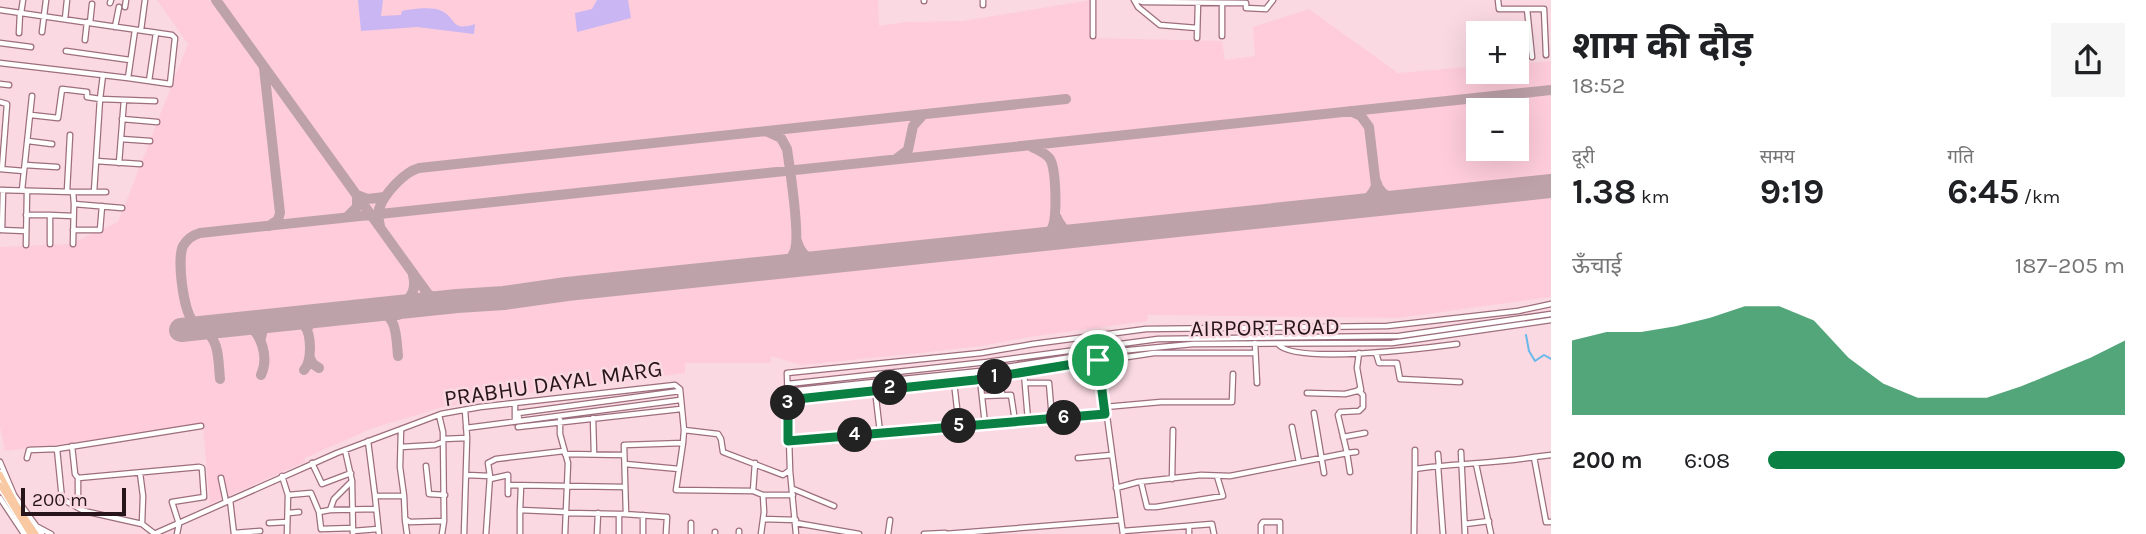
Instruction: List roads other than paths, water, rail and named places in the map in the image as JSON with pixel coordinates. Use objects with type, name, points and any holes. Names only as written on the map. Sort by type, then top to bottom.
[{"type":"main road","points":[[0,474],[36,534]]},
{"type":"main road","points":[[0,485],[30,534]]},
{"type":"street","points":[[19,33],[23,0]]},
{"type":"street","points":[[42,32],[46,0]]},
{"type":"street","points":[[65,19],[67,0]]},
{"type":"street","points":[[128,78],[145,0]]},
{"type":"street","points":[[1093,0],[1093,36]]},
{"type":"street","points":[[1136,0],[1222,4],[1246,1],[1246,8],[1266,9],[1273,0]]},
{"type":"street","points":[[1136,0],[1138,7],[1163,27],[1197,28]]},
{"type":"street","points":[[1498,0],[1499,9],[1551,9]]},
{"type":"street","points":[[1197,38],[1198,3]]},
{"type":"street","points":[[85,40],[92,4]]},
{"type":"street","points":[[1222,4],[1222,36]]},
{"type":"street","points":[[116,27],[118,7]]},
{"type":"street","points":[[1527,9],[1532,57]]},
{"type":"street","points":[[1544,9],[1546,55]]},
{"type":"street","points":[[0,10],[172,35],[175,38],[170,84],[0,63]]},
{"type":"street","points":[[149,82],[156,33]]},
{"type":"street","points":[[0,43],[31,47]]},
{"type":"street","points":[[66,51],[130,60]]},
{"type":"street","points":[[94,192],[103,75]]},
{"type":"street","points":[[0,84],[9,85]]},
{"type":"street","points":[[31,115],[58,118],[62,89],[87,92],[87,97],[100,99],[155,101]]},
{"type":"street","points":[[26,245],[25,168],[33,96]]},
{"type":"street","points":[[119,163],[124,100]]},
{"type":"street","points":[[0,102],[8,104],[1,169],[57,167]]},
{"type":"street","points":[[122,119],[157,122]]},
{"type":"street","points":[[70,135],[70,192],[74,204],[73,244]]},
{"type":"street","points":[[121,139],[150,141]]},
{"type":"street","points":[[28,141],[52,144]]},
{"type":"street","points":[[96,161],[140,164]]},
{"type":"street","points":[[26,231],[1,230],[1,190],[106,192]]},
{"type":"street","points":[[74,204],[122,208]]},
{"type":"street","points":[[73,230],[100,230],[102,206]]},
{"type":"street","points":[[26,215],[73,216]]},
{"type":"street","points":[[50,215],[50,244]]},
{"type":"street","points":[[796,534],[788,441],[787,373],[981,353],[1096,335],[1172,327],[1387,326],[1518,312],[1551,304]]},
{"type":"street","name":"AIRPORT ROAD","points":[[788,383],[987,362],[1174,337],[1399,336],[1551,314]]},
{"type":"street","name":"AIRPORT ROAD","points":[[788,391],[980,371],[1098,353],[1193,344],[1392,343],[1551,320]]},
{"type":"street","points":[[1096,335],[1123,533],[1212,524],[1214,534]]},
{"type":"street","points":[[1277,343],[1289,352],[1359,353],[1409,351],[1457,344]]},
{"type":"street","points":[[1255,344],[1257,383]]},
{"type":"street","points":[[1376,352],[1379,363],[1397,363],[1400,379],[1460,382]]},
{"type":"street","points":[[788,400],[980,379],[1154,353],[1255,353]]},
{"type":"street","points":[[1307,393],[1345,394],[1361,390],[1356,368],[1359,353]]},
{"type":"street","points":[[1024,372],[1028,421]]},
{"type":"street","points":[[1105,407],[1161,402],[1233,402],[1233,374]]},
{"type":"street","points":[[999,376],[1002,394]]},
{"type":"street","points":[[980,379],[985,424]]},
{"type":"street","points":[[954,382],[959,426]]},
{"type":"street","points":[[1025,383],[1048,383],[1052,419]]},
{"type":"street","name":"PRABHU DAYAL MARG","points":[[154,534],[312,463],[439,415],[515,403],[675,384],[680,391],[684,430],[679,468]]},
{"type":"street","points":[[874,390],[880,432]]},
{"type":"street","points":[[1350,471],[1339,413],[1359,411],[1363,407],[1363,395],[1358,390]]},
{"type":"street","points":[[517,420],[518,413],[680,391]]},
{"type":"street","points":[[982,396],[1011,395],[1015,421]]},
{"type":"street","points":[[560,398],[559,434],[568,463],[565,534]]},
{"type":"street","points":[[518,428],[560,418],[681,400]]},
{"type":"street","points":[[515,403],[517,420]]},
{"type":"street","points":[[466,428],[517,420],[593,418],[681,409]]},
{"type":"street","points":[[464,534],[467,438],[465,410]]},
{"type":"street","points":[[1314,413],[1324,473]]},
{"type":"street","points":[[788,441],[1105,414]]},
{"type":"street","points":[[439,415],[443,440],[442,534]]},
{"type":"street","points":[[593,418],[594,454]]},
{"type":"street","points":[[27,458],[29,450],[57,449],[201,426]]},
{"type":"street","points":[[1292,427],[1298,462]]},
{"type":"street","points":[[401,429],[407,534]]},
{"type":"street","points":[[684,430],[718,434],[722,439],[723,452],[783,475],[790,470]]},
{"type":"street","points":[[1172,479],[1173,430]]},
{"type":"street","points":[[1343,437],[1366,433]]},
{"type":"street","points":[[401,447],[435,445],[443,440],[467,438]]},
{"type":"street","points":[[288,495],[310,491],[319,512],[321,529],[379,531],[368,441]]},
{"type":"street","points":[[619,534],[624,487],[624,445],[683,443]]},
{"type":"street","points":[[72,446],[75,474],[78,478],[75,506]]},
{"type":"street","points":[[57,449],[62,499],[84,512],[142,524],[154,534]]},
{"type":"street","points":[[345,450],[352,481],[353,531]]},
{"type":"street","points":[[1414,534],[1415,450]]},
{"type":"street","points":[[486,534],[490,477],[488,464],[496,459],[565,452],[624,455]]},
{"type":"street","points":[[1116,488],[1141,482],[1201,475],[1230,476],[1356,452]]},
{"type":"street","points":[[1461,452],[1465,534]]},
{"type":"street","points":[[1438,454],[1443,534]]},
{"type":"street","points":[[1078,458],[1111,455]]},
{"type":"street","points":[[1415,469],[1551,455]]},
{"type":"street","points":[[1534,457],[1546,522],[1551,522]]},
{"type":"street","points":[[0,462],[15,495],[42,534]]},
{"type":"street","points":[[312,463],[322,484],[351,473]]},
{"type":"street","points":[[753,491],[755,463]]},
{"type":"street","points":[[625,464],[679,468],[676,490],[753,491],[762,495],[793,492],[834,506]]},
{"type":"street","points":[[1476,464],[1491,534]]},
{"type":"street","points":[[426,466],[429,494],[444,495]]},
{"type":"street","points":[[78,478],[202,468],[204,497],[172,502],[179,524],[177,534]]},
{"type":"street","points":[[140,473],[142,524]]},
{"type":"street","points":[[466,475],[508,475],[508,494]]},
{"type":"street","points":[[282,476],[288,495],[288,534]]},
{"type":"street","points":[[1141,482],[1147,507],[1156,508],[1223,496],[1217,476]]},
{"type":"street","points":[[221,478],[234,533],[260,531]]},
{"type":"street","points":[[330,510],[334,499],[352,481]]},
{"type":"street","points":[[508,485],[624,487]]},
{"type":"street","points":[[520,534],[521,486]]},
{"type":"street","points":[[761,534],[762,495]]},
{"type":"street","points":[[375,496],[404,496]]},
{"type":"street","points":[[0,498],[24,534]]},
{"type":"street","points":[[319,512],[375,509]]},
{"type":"street","points":[[0,513],[9,510]]},
{"type":"street","points":[[520,510],[667,517],[666,534]]},
{"type":"street","points":[[289,513],[299,513]]},
{"type":"street","points":[[597,534],[598,513]]},
{"type":"street","points":[[643,516],[643,534]]},
{"type":"street","points":[[405,519],[410,522],[444,521]]},
{"type":"street","points":[[763,519],[796,522],[836,532],[859,534]]},
{"type":"street","points":[[888,534],[890,520]]},
{"type":"street","points":[[925,534],[1007,532],[1121,520]]},
{"type":"street","points":[[1465,524],[1489,521]]},
{"type":"street","points":[[1261,534],[1263,522],[1280,522],[1280,534]]},
{"type":"street","points":[[269,523],[287,523]]},
{"type":"street","points":[[691,523],[691,534]]},
{"type":"street","points":[[36,526],[51,534]]},
{"type":"street","points":[[1189,526],[1189,534]]},
{"type":"street","points":[[1164,527],[1164,534]]},
{"type":"waterway","points":[[1526,335],[1529,351],[1535,361],[1544,355],[1551,359]]}]
